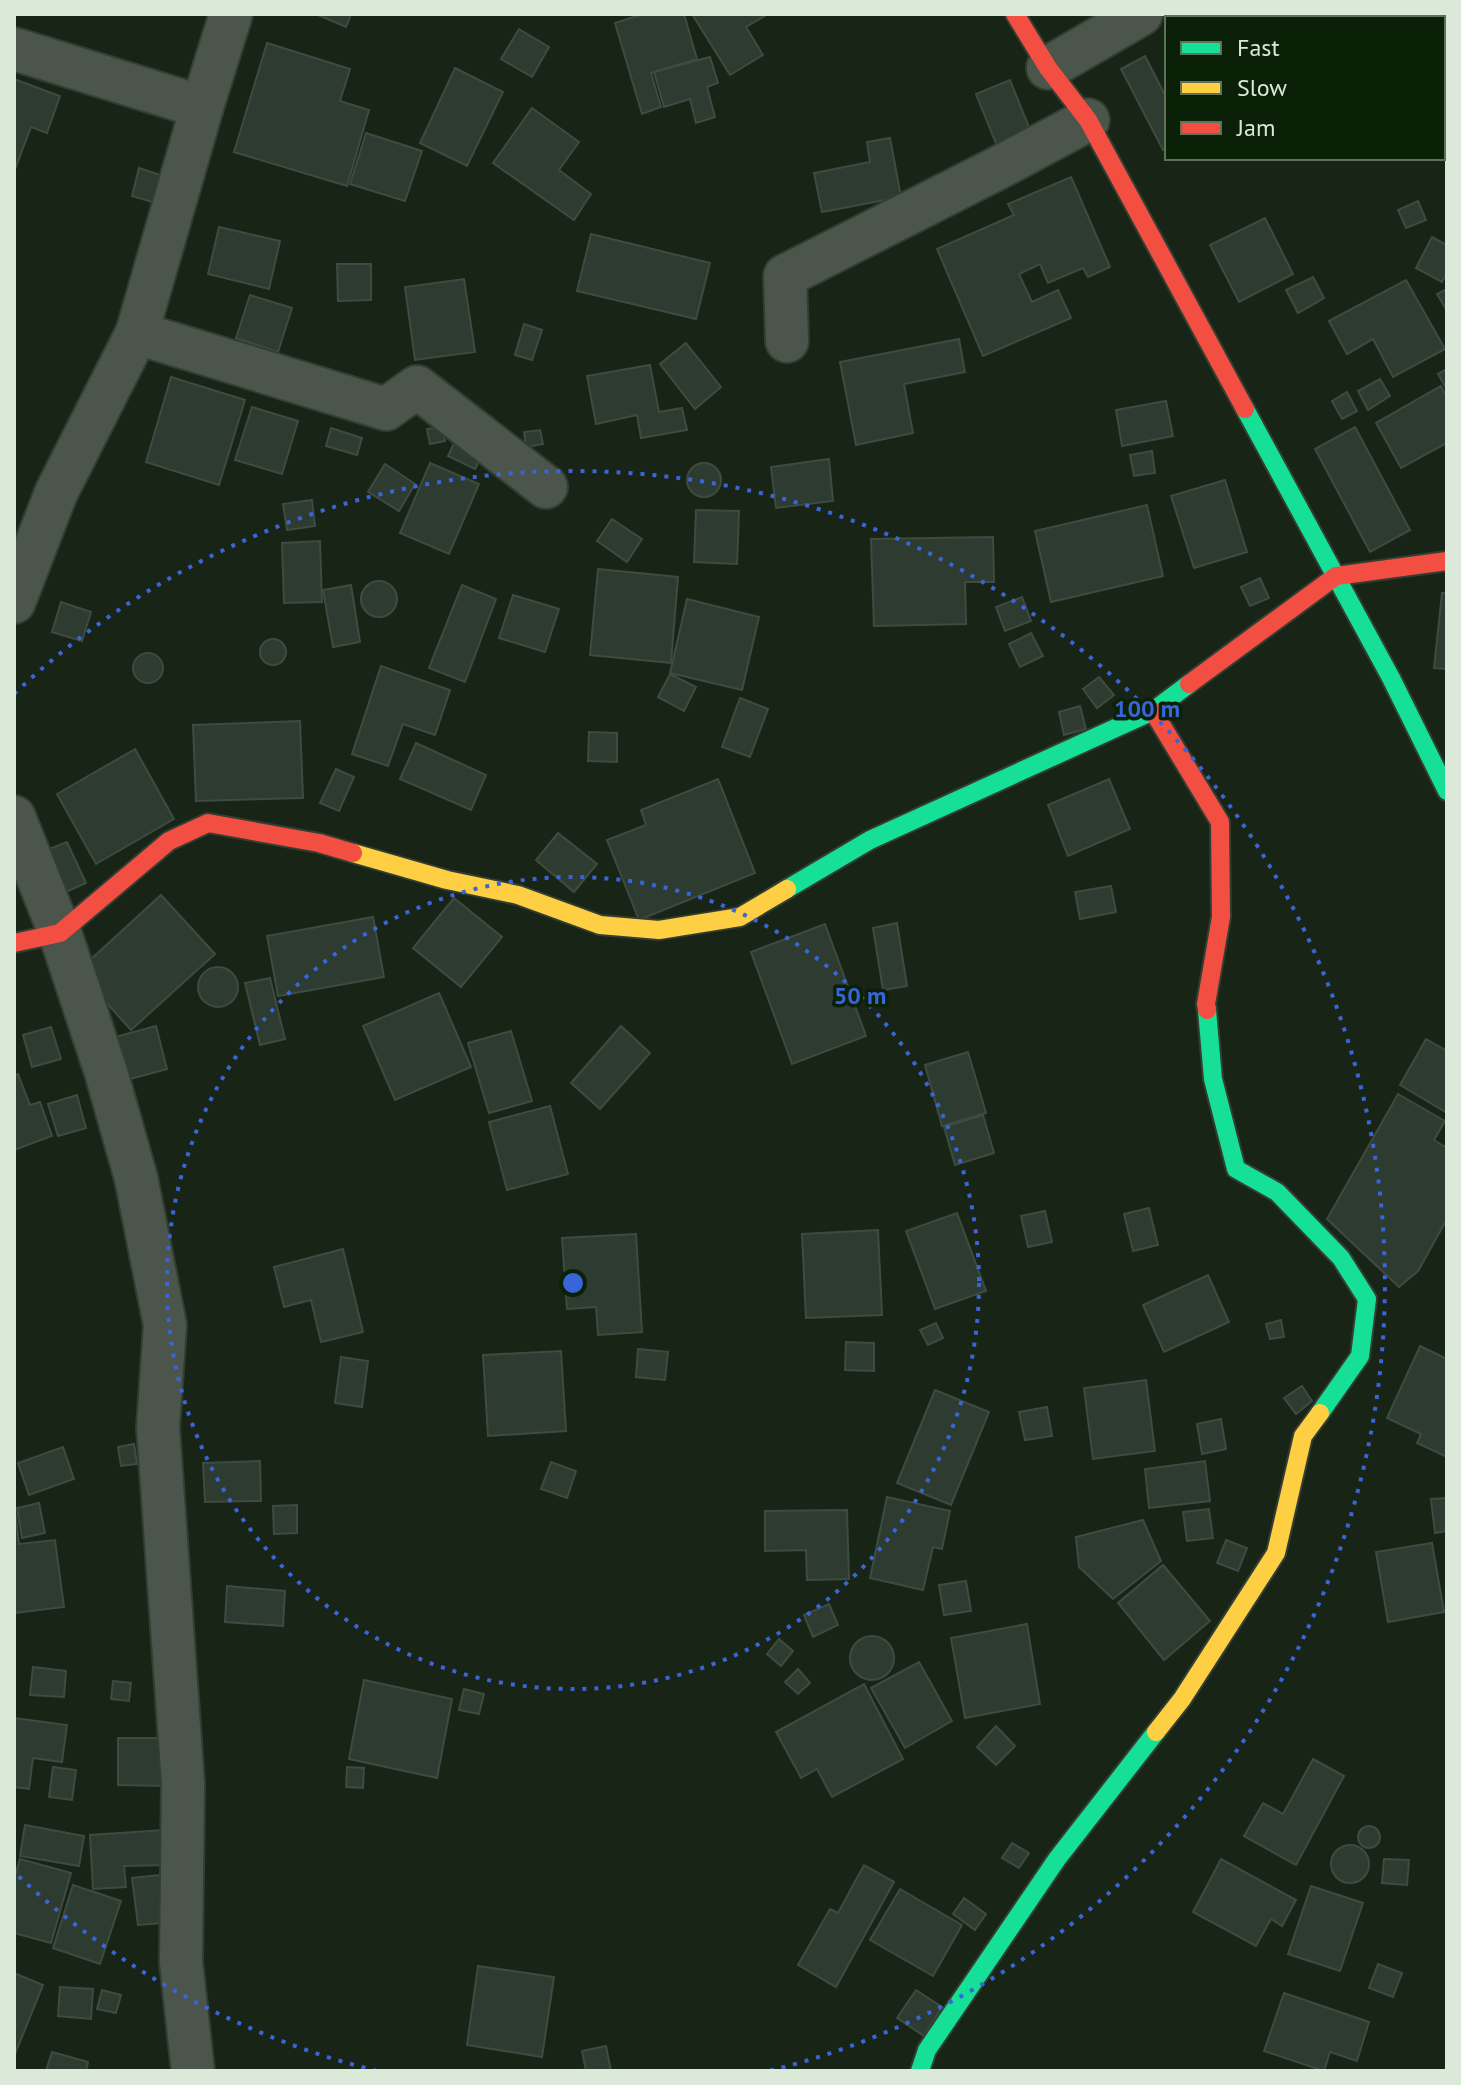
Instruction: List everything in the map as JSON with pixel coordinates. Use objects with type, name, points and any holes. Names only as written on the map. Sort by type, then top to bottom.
[{"type":"street","points":[[14,602],[56,493],[137,333],[231,14]]},
{"type":"street","points":[[1015,14],[1048,68],[1088,120],[1391,678],[1447,791]]},
{"type":"street","points":[[1048,68],[1141,14]]},
{"type":"street","points":[[14,49],[202,107]]},
{"type":"street","points":[[787,341],[785,276],[1088,120]]},
{"type":"street","points":[[137,333],[386,409],[417,387],[546,487]]},
{"type":"street","points":[[14,943],[60,933],[169,841],[208,823],[319,843],[447,880],[518,895],[600,925],[659,930],[740,917],[870,840],[1153,711],[1336,576],[1447,561]]},
{"type":"street","points":[[920,2071],[927,2050],[1048,1872],[1182,1699],[1276,1553],[1303,1436],[1360,1356],[1367,1299],[1341,1258],[1277,1192],[1236,1169],[1213,1079],[1206,1004],[1221,917],[1220,822],[1153,711]]},
{"type":"street","points":[[14,817],[60,933],[106,1072],[136,1178],[165,1325],[158,1427],[183,1784],[181,1962],[193,2071]]},
{"type":"building","points":[[316,14],[351,14],[346,27]]},
{"type":"building","points":[[643,14],[684,14],[697,59],[651,73],[661,107],[642,114],[615,23]]},
{"type":"building","points":[[692,14],[768,14],[746,27],[763,55],[730,75]]},
{"type":"building","points":[[519,29],[549,47],[532,77],[501,59]]},
{"type":"building","points":[[267,43],[350,69],[340,101],[369,110],[347,186],[234,152]]},
{"type":"building","points":[[1145,56],[1165,95],[1163,150],[1121,69]]},
{"type":"building","points":[[710,57],[718,83],[707,87],[715,117],[696,123],[690,99],[664,107],[654,72]]},
{"type":"building","points":[[455,68],[503,92],[467,166],[420,143]]},
{"type":"building","points":[[14,79],[60,96],[47,133],[31,127],[14,172]]},
{"type":"building","points":[[1010,80],[1033,137],[999,151],[976,94]]},
{"type":"building","points":[[532,108],[579,142],[559,170],[591,194],[574,220],[493,163]]},
{"type":"building","points":[[366,133],[422,151],[405,201],[350,184]]},
{"type":"building","points":[[890,138],[901,197],[822,212],[814,173],[870,162],[867,142]]},
{"type":"building","points":[[139,168],[163,176],[156,203],[132,196]]},
{"type":"building","points":[[1071,177],[1110,267],[1088,277],[1083,268],[1048,283],[1040,264],[1019,274],[1032,302],[1058,290],[1071,318],[983,356],[937,249],[1014,215],[1008,204]]},
{"type":"building","points":[[1418,201],[1426,220],[1406,228],[1398,210]]},
{"type":"building","points":[[1265,218],[1293,274],[1239,302],[1210,245]]},
{"type":"building","points":[[219,227],[280,241],[269,289],[208,274]]},
{"type":"building","points":[[591,234],[710,263],[696,319],[577,291]]},
{"type":"building","points":[[1432,237],[1447,245],[1447,272],[1442,282],[1416,268]]},
{"type":"building","points":[[337,264],[371,264],[371,300],[338,301]]},
{"type":"building","points":[[1313,277],[1324,298],[1298,313],[1286,290]]},
{"type":"building","points":[[464,279],[475,352],[415,360],[405,287]]},
{"type":"building","points":[[1406,280],[1445,349],[1393,377],[1373,339],[1347,354],[1329,321]]},
{"type":"building","points":[[1447,289],[1447,311],[1437,294]]},
{"type":"building","points":[[250,295],[292,308],[278,352],[236,338]]},
{"type":"building","points":[[524,324],[542,330],[532,360],[515,355]]},
{"type":"building","points":[[959,339],[965,372],[904,384],[913,433],[856,445],[840,362]]},
{"type":"building","points":[[686,343],[721,387],[695,409],[660,364]]},
{"type":"building","points":[[650,365],[659,412],[682,408],[687,430],[641,438],[637,415],[596,424],[587,376]]},
{"type":"building","points":[[1447,369],[1447,390],[1438,374]]},
{"type":"building","points":[[171,377],[245,400],[219,485],[146,462]]},
{"type":"building","points":[[1380,379],[1390,396],[1368,410],[1358,391]]},
{"type":"building","points":[[1441,386],[1447,398],[1447,443],[1401,468],[1376,423]]},
{"type":"building","points":[[1347,392],[1357,411],[1342,419],[1332,401]]},
{"type":"building","points":[[1166,401],[1173,436],[1122,446],[1116,410]]},
{"type":"building","points":[[252,407],[298,421],[282,474],[235,460]]},
{"type":"building","points":[[443,427],[445,441],[430,444],[427,429]]},
{"type":"building","points":[[1355,427],[1410,530],[1370,552],[1315,449]]},
{"type":"building","points":[[331,428],[362,438],[357,455],[326,446]]},
{"type":"building","points":[[540,430],[543,444],[526,447],[524,432]]},
{"type":"building","points":[[456,439],[483,453],[475,469],[448,456]]},
{"type":"building","points":[[1152,451],[1155,473],[1134,476],[1130,455]]},
{"type":"building","points":[[829,459],[833,501],[776,508],[771,467]]},
{"type":"building","points":[[430,463],[479,484],[449,554],[400,533]]},
{"type":"building","points":[[704,463],[716,468],[721,480],[716,492],[704,497],[692,492],[687,480],[692,468]]},
{"type":"building","points":[[385,464],[415,484],[399,511],[368,492]]},
{"type":"building","points":[[1225,480],[1247,552],[1194,568],[1171,496]]},
{"type":"building","points":[[312,500],[315,526],[287,530],[283,504]]},
{"type":"building","points":[[1147,505],[1163,576],[1051,602],[1035,531]]},
{"type":"building","points":[[696,510],[739,511],[737,564],[694,562]]},
{"type":"building","points":[[612,519],[642,539],[627,562],[597,541]]},
{"type":"building","points":[[993,537],[994,582],[965,582],[966,624],[874,626],[871,539]]},
{"type":"building","points":[[320,541],[322,602],[284,603],[282,543]]},
{"type":"building","points":[[598,569],[678,577],[671,663],[590,655]]},
{"type":"building","points":[[1260,578],[1269,598],[1250,606],[1241,587]]},
{"type":"building","points":[[379,581],[392,586],[397,599],[392,612],[379,617],[366,612],[361,599],[366,586]]},
{"type":"building","points":[[351,585],[360,642],[333,647],[323,590]]},
{"type":"building","points":[[462,585],[496,599],[465,682],[429,668]]},
{"type":"building","points":[[1442,593],[1447,593],[1447,669],[1434,668]]},
{"type":"building","points":[[513,595],[559,609],[545,652],[499,638]]},
{"type":"building","points":[[1022,597],[1031,621],[1005,631],[996,607]]},
{"type":"building","points":[[687,599],[759,617],[742,690],[670,673]]},
{"type":"building","points":[[61,602],[91,612],[82,641],[52,632]]},
{"type":"building","points":[[1031,633],[1043,656],[1020,667],[1009,644]]},
{"type":"building","points":[[273,639],[282,643],[286,652],[282,661],[273,665],[264,661],[260,652],[264,643]]},
{"type":"building","points":[[148,653],[159,657],[163,668],[159,679],[148,683],[137,679],[133,668],[137,657]]},
{"type":"building","points":[[381,666],[450,690],[435,735],[403,724],[388,766],[352,754]]},
{"type":"building","points":[[670,674],[696,687],[684,711],[658,697]]},
{"type":"building","points":[[1099,677],[1114,695],[1097,708],[1083,689]]},
{"type":"building","points":[[740,698],[768,709],[750,757],[722,747]]},
{"type":"building","points":[[1080,706],[1086,729],[1064,735],[1059,712]]},
{"type":"building","points":[[300,721],[303,798],[196,801],[193,725]]},
{"type":"building","points":[[589,732],[617,733],[617,762],[588,761]]},
{"type":"building","points":[[416,743],[486,775],[471,810],[400,779]]},
{"type":"building","points":[[135,749],[174,819],[96,864],[57,794]]},
{"type":"building","points":[[336,769],[354,777],[339,811],[320,803]]},
{"type":"building","points":[[718,779],[755,873],[639,920],[607,840],[646,825],[641,810]]},
{"type":"building","points":[[1109,779],[1130,829],[1068,856],[1048,805]]},
{"type":"building","points":[[558,833],[597,864],[574,892],[536,860]]},
{"type":"building","points":[[67,842],[86,883],[57,896],[39,853]]},
{"type":"building","points":[[1111,886],[1116,912],[1080,919],[1075,892]]},
{"type":"building","points":[[161,895],[215,954],[131,1030],[78,971]]},
{"type":"building","points":[[454,898],[502,937],[461,987],[413,948]]},
{"type":"building","points":[[373,917],[384,977],[278,996],[267,936]]},
{"type":"building","points":[[897,923],[907,986],[883,990],[873,928]]},
{"type":"building","points":[[825,924],[866,1036],[792,1064],[751,952]]},
{"type":"building","points":[[218,967],[232,973],[238,987],[232,1001],[218,1007],[204,1001],[198,987],[204,973]]},
{"type":"building","points":[[270,978],[285,1039],[260,1045],[245,983]]},
{"type":"building","points":[[439,993],[471,1067],[395,1100],[363,1026]]},
{"type":"building","points":[[156,1026],[167,1069],[119,1082],[108,1039]]},
{"type":"building","points":[[621,1026],[650,1053],[600,1109],[571,1083]]},
{"type":"building","points":[[51,1027],[61,1059],[32,1067],[23,1035]]},
{"type":"building","points":[[511,1031],[532,1101],[489,1113],[468,1043]]},
{"type":"building","points":[[1426,1039],[1447,1051],[1447,1113],[1400,1085]]},
{"type":"building","points":[[968,1052],[986,1113],[942,1126],[925,1065]]},
{"type":"building","points":[[18,1074],[30,1105],[40,1102],[52,1136],[14,1150],[14,1076]]},
{"type":"building","points":[[1398,1094],[1445,1121],[1434,1140],[1447,1148],[1447,1219],[1418,1271],[1399,1287],[1327,1219]]},
{"type":"building","points":[[77,1095],[86,1128],[58,1136],[48,1104]]},
{"type":"building","points":[[550,1106],[568,1174],[507,1190],[489,1122]]},
{"type":"building","points":[[983,1115],[994,1153],[955,1165],[944,1127]]},
{"type":"building","points":[[1149,1208],[1158,1245],[1133,1251],[1124,1214]]},
{"type":"building","points":[[1045,1211],[1052,1242],[1028,1247],[1021,1216]]},
{"type":"building","points":[[957,1213],[986,1291],[935,1309],[906,1231]]},
{"type":"building","points":[[878,1230],[882,1315],[806,1318],[802,1234]]},
{"type":"building","points":[[636,1234],[642,1332],[598,1335],[596,1307],[567,1309],[562,1238]]},
{"type":"building","points":[[343,1249],[363,1332],[321,1342],[311,1300],[284,1307],[274,1267]]},
{"type":"building","points":[[1208,1275],[1229,1322],[1164,1352],[1143,1305]]},
{"type":"building","points":[[1281,1320],[1284,1337],[1270,1339],[1266,1324]]},
{"type":"building","points":[[936,1323],[943,1338],[928,1345],[920,1330]]},
{"type":"building","points":[[846,1342],[874,1343],[874,1371],[845,1370]]},
{"type":"building","points":[[1420,1346],[1447,1359],[1447,1457],[1417,1443],[1421,1434],[1387,1418]]},
{"type":"building","points":[[638,1349],[668,1352],[665,1380],[636,1377]]},
{"type":"building","points":[[561,1351],[566,1431],[488,1436],[483,1355]]},
{"type":"building","points":[[341,1357],[368,1361],[362,1407],[335,1403]]},
{"type":"building","points":[[1146,1380],[1155,1451],[1093,1459],[1084,1388]]},
{"type":"building","points":[[1302,1386],[1312,1401],[1296,1414],[1284,1398]]},
{"type":"building","points":[[935,1390],[989,1412],[951,1505],[897,1483]]},
{"type":"building","points":[[1047,1407],[1052,1436],[1025,1440],[1019,1412]]},
{"type":"building","points":[[1221,1419],[1226,1449],[1202,1454],[1197,1424]]},
{"type":"building","points":[[134,1444],[137,1464],[121,1466],[118,1447]]},
{"type":"building","points":[[63,1447],[74,1479],[29,1495],[18,1463]]},
{"type":"building","points":[[260,1461],[261,1501],[205,1502],[203,1463]]},
{"type":"building","points":[[1205,1461],[1210,1501],[1149,1508],[1145,1469]]},
{"type":"building","points":[[551,1462],[576,1471],[567,1498],[541,1489]]},
{"type":"building","points":[[887,1497],[950,1511],[942,1549],[933,1547],[923,1590],[870,1578]]},
{"type":"building","points":[[1447,1498],[1447,1531],[1435,1533],[1431,1499]]},
{"type":"building","points":[[14,1501],[19,1544],[55,1540],[64,1607],[14,1613]]},
{"type":"building","points":[[39,1503],[45,1533],[22,1538],[17,1508]]},
{"type":"building","points":[[297,1505],[297,1533],[274,1534],[273,1506]]},
{"type":"building","points":[[1209,1509],[1213,1538],[1187,1541],[1183,1512]]},
{"type":"building","points":[[847,1510],[849,1579],[807,1580],[806,1550],[765,1551],[765,1511]]},
{"type":"building","points":[[1143,1520],[1161,1561],[1113,1599],[1079,1567],[1076,1537]]},
{"type":"building","points":[[1226,1540],[1247,1548],[1238,1571],[1217,1563]]},
{"type":"building","points":[[1432,1543],[1444,1612],[1388,1622],[1376,1552]]},
{"type":"building","points":[[1163,1565],[1210,1621],[1164,1660],[1118,1603]]},
{"type":"building","points":[[966,1581],[971,1611],[944,1615],[939,1585]]},
{"type":"building","points":[[227,1586],[285,1591],[283,1626],[225,1622]]},
{"type":"building","points":[[829,1604],[838,1625],[813,1637],[804,1615]]},
{"type":"building","points":[[1027,1624],[1040,1704],[965,1718],[951,1638]]},
{"type":"building","points":[[872,1636],[887,1643],[894,1658],[887,1673],[872,1680],[857,1673],[850,1658],[857,1643]]},
{"type":"building","points":[[779,1639],[793,1651],[781,1666],[767,1654]]},
{"type":"building","points":[[919,1662],[952,1721],[905,1748],[871,1688]]},
{"type":"building","points":[[33,1667],[66,1671],[64,1697],[30,1695]]},
{"type":"building","points":[[798,1669],[810,1683],[798,1694],[785,1682]]},
{"type":"building","points":[[364,1680],[452,1699],[437,1778],[349,1759]]},
{"type":"building","points":[[113,1681],[131,1683],[129,1701],[111,1699]]},
{"type":"building","points":[[864,1684],[903,1759],[832,1797],[817,1769],[801,1778],[776,1732]]},
{"type":"building","points":[[464,1689],[484,1694],[479,1714],[459,1710]]},
{"type":"building","points":[[14,1718],[67,1725],[62,1762],[33,1758],[29,1789],[14,1787]]},
{"type":"building","points":[[996,1726],[1015,1746],[996,1765],[977,1747]]},
{"type":"building","points":[[118,1738],[169,1738],[169,1786],[118,1785]]},
{"type":"building","points":[[1313,1759],[1344,1776],[1296,1865],[1244,1836],[1263,1803],[1283,1814]]},
{"type":"building","points":[[53,1767],[76,1770],[72,1800],[49,1797]]},
{"type":"building","points":[[347,1767],[364,1768],[363,1788],[346,1787]]},
{"type":"building","points":[[25,1825],[84,1836],[79,1866],[20,1856]]},
{"type":"building","points":[[1369,1826],[1377,1829],[1380,1837],[1377,1845],[1369,1848],[1361,1845],[1358,1837],[1361,1829]]},
{"type":"building","points":[[164,1830],[166,1865],[124,1866],[126,1887],[93,1889],[90,1835]]},
{"type":"building","points":[[1012,1843],[1029,1853],[1019,1868],[1002,1858]]},
{"type":"building","points":[[1350,1845],[1363,1851],[1369,1864],[1363,1877],[1350,1883],[1337,1877],[1331,1864],[1337,1851]]},
{"type":"building","points":[[20,1859],[71,1873],[51,1943],[14,1933],[14,1880]]},
{"type":"building","points":[[1221,1859],[1296,1900],[1282,1926],[1271,1919],[1256,1946],[1193,1912]]},
{"type":"building","points":[[1384,1859],[1409,1860],[1407,1885],[1382,1883]]},
{"type":"building","points":[[864,1865],[894,1882],[836,1987],[798,1965],[830,1909],[838,1913]]},
{"type":"building","points":[[169,1874],[174,1922],[138,1925],[132,1878]]},
{"type":"building","points":[[73,1885],[121,1901],[100,1964],[53,1948]]},
{"type":"building","points":[[1311,1886],[1363,1903],[1340,1971],[1288,1954]]},
{"type":"building","points":[[900,1889],[962,1925],[933,1976],[870,1940]]},
{"type":"building","points":[[964,1898],[986,1914],[975,1930],[953,1914]]},
{"type":"building","points":[[1378,1964],[1402,1973],[1393,1997],[1369,1988]]},
{"type":"building","points":[[478,1966],[554,1977],[542,2057],[467,2045]]},
{"type":"building","points":[[14,1973],[43,1985],[15,2054],[14,2054]]},
{"type":"building","points":[[60,1987],[93,1989],[91,2019],[58,2016]]},
{"type":"building","points":[[102,1990],[121,1995],[116,2013],[97,2009]]},
{"type":"building","points":[[916,1990],[942,2007],[924,2036],[897,2018]]},
{"type":"building","points":[[1284,1993],[1369,2022],[1357,2061],[1330,2052],[1324,2071],[1264,2051]]},
{"type":"building","points":[[606,2046],[611,2071],[586,2071],[582,2051]]},
{"type":"building","points":[[52,2052],[88,2062],[86,2071],[46,2071]]},
{"type":"traffic: fast","points":[[1245,409],[1391,678],[1447,791]]},
{"type":"traffic: fast","points":[[787,889],[870,840],[1153,711],[1189,684]]},
{"type":"traffic: fast","points":[[1207,1010],[1213,1079],[1236,1169],[1277,1192],[1341,1258],[1367,1299],[1360,1356],[1320,1413]]},
{"type":"traffic: fast","points":[[920,2071],[927,2050],[1057,1859],[1156,1732]]},
{"type":"traffic: slow","points":[[353,853],[447,880],[518,895],[600,925],[659,930],[740,917],[787,889]]},
{"type":"traffic: slow","points":[[1156,1732],[1182,1699],[1276,1553],[1303,1436],[1320,1413]]},
{"type":"traffic: jam","points":[[1015,14],[1048,68],[1088,120],[1245,409]]},
{"type":"traffic: jam","points":[[1189,684],[1336,576],[1447,561]]},
{"type":"traffic: jam","points":[[1153,711],[1220,822],[1221,917],[1207,1010]]},
{"type":"traffic: jam","points":[[14,943],[60,933],[169,841],[208,823],[319,843],[353,853]]}]
